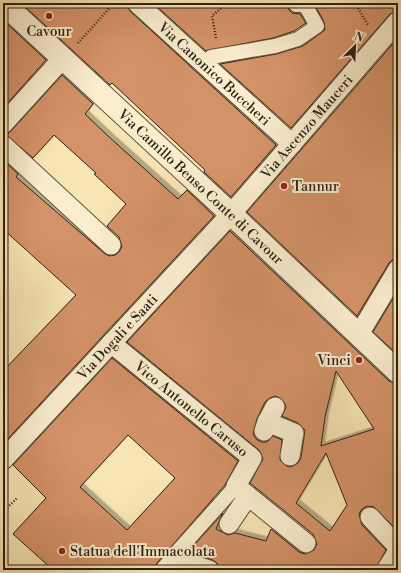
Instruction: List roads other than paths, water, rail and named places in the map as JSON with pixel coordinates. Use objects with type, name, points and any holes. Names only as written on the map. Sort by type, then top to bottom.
[{"type":"street","name":"Via Camillo Benso Conte di Cavour","points":[[3,3],[231,214],[358,336],[398,372]]},
{"type":"street","name":"Via Canonico Buccheri","points":[[138,3],[292,144]]},
{"type":"street","points":[[216,57],[275,46],[298,39],[317,26],[304,5],[296,5]]},
{"type":"street","name":"Via Ascenzo Mauceri","points":[[231,214],[398,21]]},
{"type":"street","points":[[3,124],[63,58]]},
{"type":"street","points":[[3,145],[111,245]]},
{"type":"street","name":"Via Dogali e Saati","points":[[3,460],[231,214]]},
{"type":"street","points":[[358,336],[398,271]]},
{"type":"street","name":"Vico Antonello Caruso","points":[[111,344],[263,432],[242,491],[176,553]]},
{"type":"street","points":[[263,432],[294,433],[290,456]]},
{"type":"street","points":[[228,524],[242,491],[306,543]]},
{"type":"street","points":[[370,517],[398,547]]},
{"type":"street","points":[[165,570],[175,560],[209,570]]},
{"type":"place","name":"Cavour","points":[[49,16]]},
{"type":"place","name":"Tannur","points":[[284,186]]},
{"type":"place","name":"Vinci","points":[[359,360]]},
{"type":"place","name":"Statua dell'Immacolata","points":[[62,551]]}]
